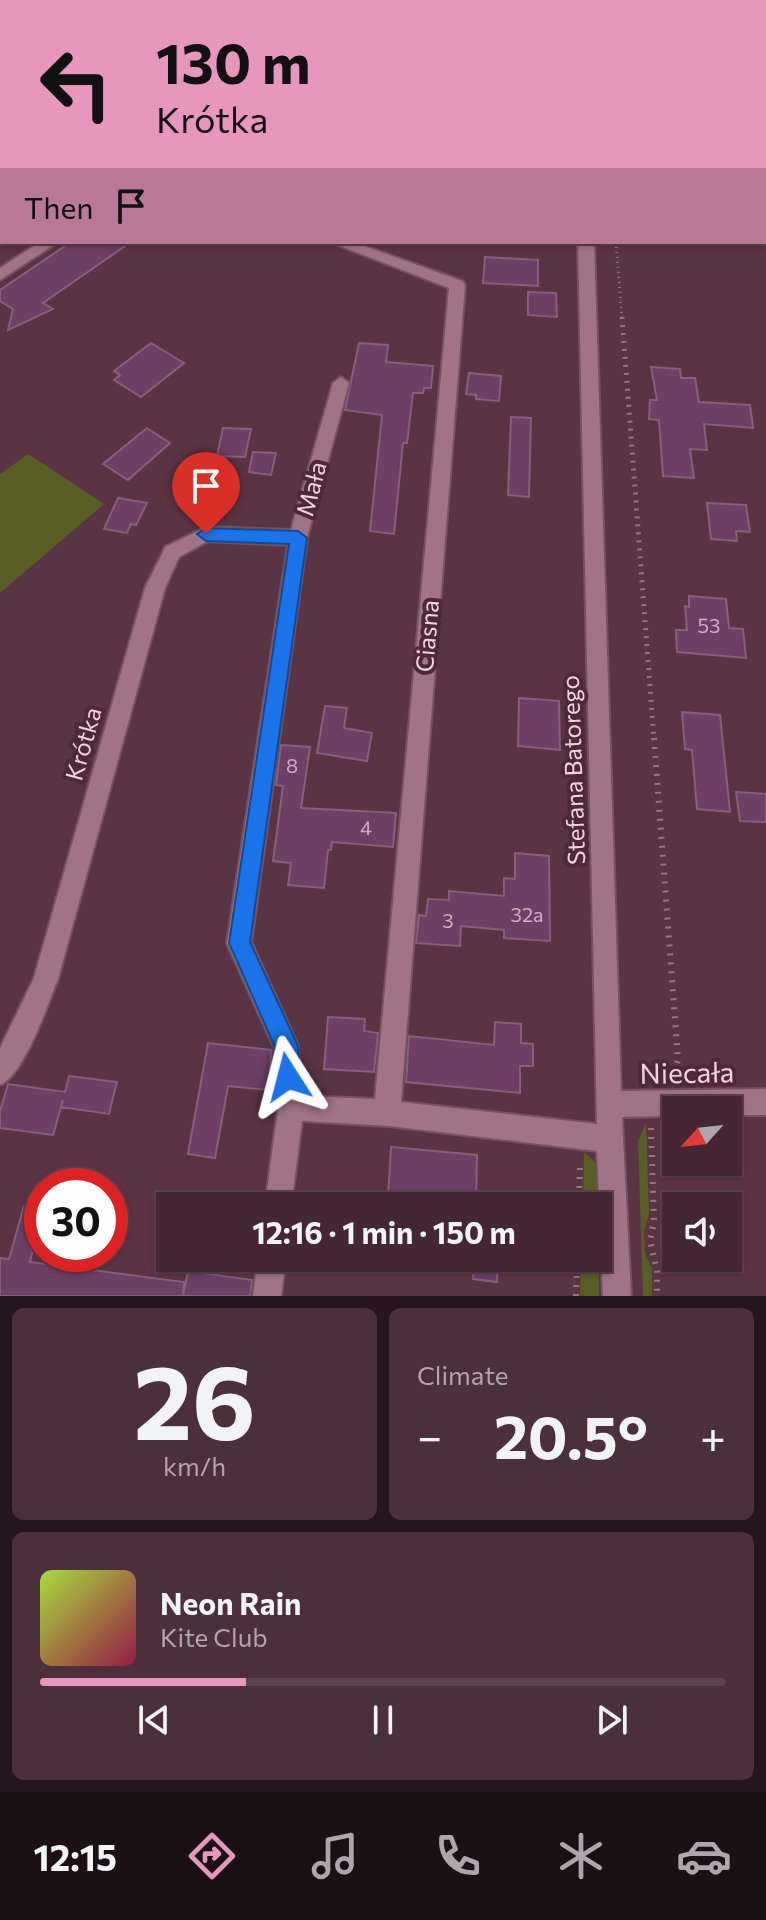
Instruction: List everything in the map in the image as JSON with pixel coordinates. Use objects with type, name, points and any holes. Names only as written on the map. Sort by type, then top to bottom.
[{"type":"street","points":[[0,275],[47,244]]},
{"type":"street","name":"Ciasna","points":[[344,244],[457,285],[387,1114]]},
{"type":"street","name":"Stefana Batorego","points":[[586,244],[617,1296]]},
{"type":"street","name":"Mała","points":[[280,1192],[291,1108],[286,1046],[239,943],[298,538],[341,383]]},
{"type":"street","name":"Krótka","points":[[0,1072],[23,1032],[46,979],[155,588],[172,552],[206,534],[298,538]]},
{"type":"street","name":"Niecała","points":[[609,1104],[766,1102]]},
{"type":"street","points":[[291,1108],[387,1114],[610,1139]]},
{"type":"street","points":[[267,1296],[270,1272]]},
{"type":"path","points":[[616,244],[678,1060],[677,1071],[665,1087],[649,1087],[654,1222],[650,1230],[650,1251],[656,1266],[657,1296]]},
{"type":"path","points":[[580,1192],[581,1160]]},
{"type":"path","points":[[576,1296],[577,1272]]},
{"type":"green space","points":[[28,454],[104,504],[0,593],[0,474]]},
{"type":"green space","points":[[646,1123],[649,1215],[644,1231],[645,1253],[652,1269],[652,1296],[643,1296],[638,1141]]},
{"type":"green space","points":[[584,1152],[595,1162],[598,1192],[583,1192]]},
{"type":"green space","points":[[581,1272],[599,1272],[599,1296],[580,1296]]},
{"type":"building","points":[[68,244],[128,244],[43,303],[53,309],[8,330],[13,309],[0,301],[0,290]]},
{"type":"building","points":[[485,257],[538,260],[538,286],[483,283]]},
{"type":"building","points":[[528,292],[556,293],[557,317],[528,315]]},
{"type":"building","points":[[151,343],[184,363],[141,397],[114,380],[120,375],[114,371]]},
{"type":"building","points":[[359,343],[388,345],[386,362],[433,366],[431,388],[424,388],[423,393],[413,393],[407,443],[403,443],[394,534],[370,531],[382,415],[345,410]]},
{"type":"building","points":[[651,367],[680,369],[681,378],[695,378],[699,402],[750,405],[753,428],[704,424],[707,450],[690,449],[694,478],[663,476],[659,420],[649,419],[650,400],[657,400]]},
{"type":"building","points":[[469,373],[501,376],[499,401],[476,399],[476,395],[466,394]]},
{"type":"building","points":[[511,417],[531,418],[529,497],[508,495]]},
{"type":"building","points":[[147,428],[170,443],[128,480],[103,464]]},
{"type":"building","points":[[223,428],[251,429],[245,457],[217,456]]},
{"type":"building","points":[[253,452],[276,453],[271,475],[249,472]]},
{"type":"building","points":[[118,498],[147,503],[136,525],[131,524],[127,533],[104,529]]},
{"type":"building","points":[[707,503],[746,505],[750,532],[736,531],[737,541],[711,539]]},
{"type":"building","points":[[689,596],[726,599],[729,628],[743,629],[746,658],[677,652],[676,630],[687,630],[685,606],[689,607]]},
{"type":"building","points":[[519,698],[559,701],[560,750],[518,746]]},
{"type":"building","points":[[325,706],[347,708],[344,728],[372,733],[367,761],[317,753]]},
{"type":"building","points":[[682,712],[720,715],[730,812],[697,809],[692,750],[685,749]]},
{"type":"building","points":[[281,745],[310,747],[301,808],[396,813],[393,847],[332,842],[331,850],[328,850],[324,888],[288,885],[291,863],[273,861],[283,786],[276,785]]},
{"type":"building","points":[[736,792],[766,794],[766,822],[740,821]]},
{"type":"building","points":[[515,853],[549,856],[550,941],[504,938],[504,930],[461,926],[460,946],[416,943],[419,915],[426,916],[428,899],[449,900],[449,891],[504,896],[504,878],[515,879]]},
{"type":"building","points":[[328,1017],[365,1019],[364,1031],[378,1033],[374,1072],[324,1069]]},
{"type":"building","points":[[495,1022],[521,1024],[521,1043],[533,1044],[533,1066],[520,1066],[520,1093],[406,1082],[409,1036],[494,1045]]},
{"type":"building","points":[[208,1043],[271,1050],[270,1090],[228,1086],[215,1158],[188,1154]]},
{"type":"building","points":[[69,1076],[117,1082],[109,1114],[61,1107],[53,1135],[0,1128],[0,1111],[8,1084],[65,1092]]},
{"type":"building","points":[[391,1147],[477,1155],[476,1192],[388,1192]]},
{"type":"building","points":[[24,1206],[24,1272],[107,1272],[184,1282],[183,1295],[188,1272],[252,1280],[250,1296],[0,1296],[0,1258],[9,1259]]},
{"type":"building","points":[[473,1272],[497,1272],[497,1282],[473,1279]]},
{"type":"route","points":[[206,534],[298,538],[239,943],[286,1046],[288,1077]]}]
